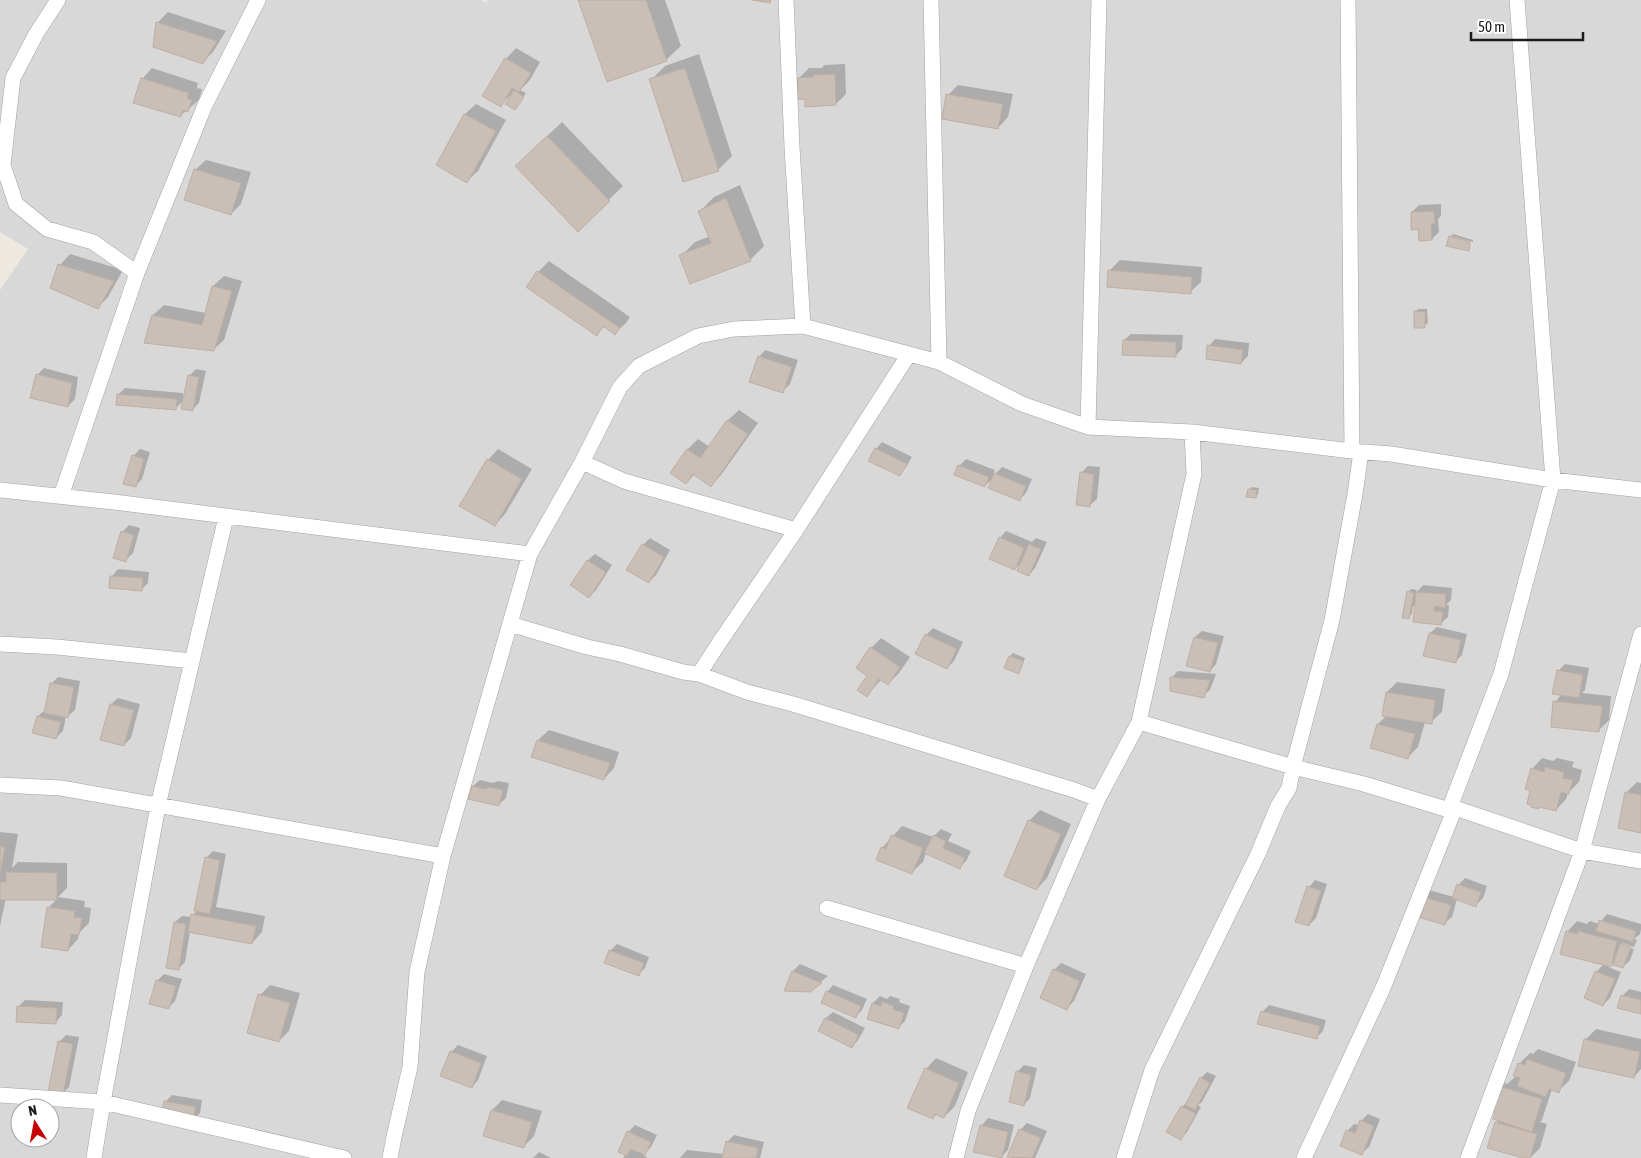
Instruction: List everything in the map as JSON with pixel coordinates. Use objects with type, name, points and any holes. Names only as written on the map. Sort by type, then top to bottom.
[{"type":"street","points":[[58,0],[36,34],[13,78],[3,166],[16,204],[47,229],[93,242],[137,273]]},
{"type":"street","points":[[61,496],[137,273],[205,105],[258,0]]},
{"type":"street","points":[[786,0],[792,148],[803,326]]},
{"type":"street","points":[[931,0],[939,362]]},
{"type":"street","points":[[1088,427],[1099,0]]},
{"type":"street","points":[[1124,1158],[1152,1070],[1258,854],[1278,806],[1289,788],[1332,620],[1355,494],[1357,452],[1348,0]]},
{"type":"street","points":[[1304,1158],[1383,988],[1452,809],[1501,674],[1553,480],[1518,0]]},
{"type":"street","points":[[390,1158],[410,1066],[417,972],[443,856],[530,554],[582,462],[620,387],[639,366],[698,336],[734,329],[803,326],[939,362],[1022,404],[1088,427],[1192,432],[1357,452],[1391,454],[1553,480],[1641,490]]},
{"type":"street","points":[[699,674],[796,530],[909,354]]},
{"type":"street","points":[[956,1158],[968,1111],[1026,966],[1098,799],[1139,722],[1194,474],[1192,432]]},
{"type":"street","points":[[582,462],[624,481],[796,530]]},
{"type":"street","points":[[0,490],[530,554]]},
{"type":"street","points":[[94,1158],[158,806],[226,517]]},
{"type":"street","points":[[510,624],[587,647],[620,654],[683,672],[699,674],[748,692],[793,704],[1098,799]]},
{"type":"street","points":[[1468,1158],[1582,851],[1641,634]]},
{"type":"street","points":[[0,644],[57,647],[192,661]]},
{"type":"street","points":[[1139,722],[1293,767],[1364,784],[1452,809],[1582,851],[1641,861]]},
{"type":"street","points":[[0,785],[61,788],[443,856]]},
{"type":"street","points":[[827,908],[1026,966]]},
{"type":"street","points":[[0,1095],[103,1102],[344,1158]]},
{"type":"shaded area","points":[[0,0],[481,0],[486,3],[487,0],[1641,0],[1641,1158],[0,1158],[0,290],[28,249],[0,232]]},
{"type":"building","points":[[578,0],[646,0],[667,61],[607,82]]},
{"type":"building","points":[[752,0],[771,0],[770,3]]},
{"type":"building","points":[[156,22],[217,41],[203,64],[153,47]]},
{"type":"building","points":[[505,58],[531,73],[519,92],[512,88],[501,107],[482,96]]},
{"type":"building","points":[[685,68],[719,171],[683,182],[649,79]]},
{"type":"building","points":[[835,74],[836,105],[805,107],[805,99],[793,100],[792,92],[798,91],[797,78]]},
{"type":"building","points":[[141,78],[189,93],[187,98],[192,100],[188,112],[183,110],[181,117],[133,103]]},
{"type":"building","points":[[514,90],[524,97],[515,110],[505,104]]},
{"type":"building","points":[[946,94],[1003,104],[998,129],[942,119]]},
{"type":"building","points":[[464,114],[496,131],[467,183],[436,165]]},
{"type":"building","points":[[547,136],[610,201],[578,232],[515,166]]},
{"type":"building","points":[[194,169],[241,183],[231,215],[184,200]]},
{"type":"building","points":[[726,198],[751,261],[690,284],[679,255],[711,243],[698,211]]},
{"type":"building","points":[[1434,211],[1435,224],[1431,224],[1432,240],[1419,241],[1418,229],[1411,230],[1411,212]]},
{"type":"building","points":[[1449,236],[1470,242],[1469,251],[1446,246]]},
{"type":"building","points":[[58,264],[114,281],[98,309],[50,288]]},
{"type":"building","points":[[1108,270],[1192,277],[1191,294],[1107,287]]},
{"type":"building","points":[[537,271],[620,328],[615,335],[603,326],[597,336],[526,287]]},
{"type":"building","points":[[212,286],[232,291],[214,351],[144,343],[152,315],[202,325]]},
{"type":"building","points":[[1414,311],[1425,312],[1425,328],[1414,328]]},
{"type":"building","points":[[1123,340],[1176,342],[1176,357],[1122,355]]},
{"type":"building","points":[[1207,345],[1243,350],[1241,364],[1206,359]]},
{"type":"building","points":[[758,356],[792,367],[783,393],[749,382]]},
{"type":"building","points":[[36,374],[72,383],[68,407],[30,398]]},
{"type":"building","points":[[188,375],[199,377],[193,411],[181,409]]},
{"type":"building","points":[[117,394],[177,399],[176,410],[116,405]]},
{"type":"building","points":[[727,420],[748,434],[711,487],[693,474],[686,484],[670,473],[687,449],[700,458]]},
{"type":"building","points":[[875,448],[907,464],[900,476],[868,461]]},
{"type":"building","points":[[132,455],[144,459],[136,487],[123,484]]},
{"type":"building","points":[[487,459],[522,479],[495,526],[459,506]]},
{"type":"building","points":[[958,465],[989,477],[985,487],[954,475]]},
{"type":"building","points":[[1080,472],[1094,474],[1090,507],[1076,505]]},
{"type":"building","points":[[994,473],[1026,486],[1020,501],[988,488]]},
{"type":"building","points":[[1248,489],[1257,490],[1256,498],[1246,497]]},
{"type":"building","points":[[121,531],[134,535],[126,562],[113,558]]},
{"type":"building","points":[[999,537],[1024,548],[1015,570],[989,559]]},
{"type":"building","points":[[642,544],[664,557],[649,583],[626,570]]},
{"type":"building","points":[[1029,544],[1041,549],[1029,576],[1017,571]]},
{"type":"building","points":[[587,560],[606,572],[589,598],[570,585]]},
{"type":"building","points":[[110,576],[143,578],[142,591],[109,588]]},
{"type":"building","points":[[1407,591],[1414,593],[1409,619],[1402,618]]},
{"type":"building","points":[[1416,592],[1446,594],[1445,608],[1434,606],[1434,611],[1443,612],[1441,625],[1413,622]]},
{"type":"building","points":[[1429,633],[1461,640],[1456,663],[1423,656]]},
{"type":"building","points":[[925,634],[957,649],[947,669],[915,654]]},
{"type":"building","points":[[1194,637],[1218,643],[1210,672],[1186,666]]},
{"type":"building","points":[[870,647],[900,667],[888,685],[879,679],[867,697],[857,690],[867,676],[856,668]]},
{"type":"building","points":[[1009,656],[1023,661],[1019,674],[1004,668]]},
{"type":"building","points":[[1557,670],[1583,675],[1579,698],[1552,694]]},
{"type":"building","points":[[1170,677],[1210,680],[1204,698],[1170,691]]},
{"type":"building","points":[[50,683],[74,687],[68,718],[44,713]]},
{"type":"building","points":[[1386,692],[1435,700],[1432,724],[1382,716]]},
{"type":"building","points":[[1553,701],[1602,706],[1599,732],[1551,727]]},
{"type":"building","points":[[110,704],[134,710],[124,746],[100,740]]},
{"type":"building","points":[[37,716],[61,722],[56,739],[32,733]]},
{"type":"building","points":[[1377,724],[1415,734],[1408,759],[1370,748]]},
{"type":"building","points":[[537,740],[610,763],[604,780],[531,757]]},
{"type":"building","points":[[1545,767],[1564,772],[1563,778],[1573,780],[1569,794],[1561,792],[1556,811],[1539,807],[1539,809],[1527,804],[1530,790],[1525,789],[1531,768],[1544,772]]},
{"type":"building","points":[[472,786],[503,790],[499,806],[468,799]]},
{"type":"building","points":[[1625,792],[1641,795],[1641,833],[1618,828]]},
{"type":"building","points":[[1028,820],[1061,834],[1037,890],[1004,876]]},
{"type":"building","points":[[891,835],[923,848],[912,874],[876,860],[881,847],[886,849]]},
{"type":"building","points":[[933,835],[946,841],[943,848],[965,858],[960,869],[924,853]]},
{"type":"building","points":[[0,847],[5,847],[0,874]]},
{"type":"building","points":[[205,857],[220,860],[210,914],[194,911]]},
{"type":"building","points":[[6,872],[57,873],[57,900],[0,900],[0,882],[6,882]]},
{"type":"building","points":[[1457,884],[1481,892],[1476,907],[1452,898]]},
{"type":"building","points":[[1307,886],[1321,891],[1309,926],[1295,922]]},
{"type":"building","points":[[1417,895],[1451,905],[1445,925],[1411,915]]},
{"type":"building","points":[[47,907],[75,911],[74,917],[82,918],[79,935],[71,934],[68,951],[41,947]]},
{"type":"building","points":[[191,914],[256,926],[252,944],[188,932]]},
{"type":"building","points":[[1599,920],[1636,931],[1633,942],[1596,931]]},
{"type":"building","points":[[174,922],[186,924],[179,970],[166,968]]},
{"type":"building","points":[[1566,931],[1577,934],[1578,931],[1617,941],[1611,967],[1560,954]]},
{"type":"building","points":[[1620,943],[1631,947],[1623,968],[1613,965]]},
{"type":"building","points":[[609,950],[644,963],[639,976],[604,963]]},
{"type":"building","points":[[1053,969],[1080,981],[1067,1010],[1040,998]]},
{"type":"building","points":[[792,971],[822,983],[810,992],[784,991]]},
{"type":"building","points":[[1595,971],[1615,979],[1603,1006],[1584,998]]},
{"type":"building","points":[[156,980],[176,986],[169,1009],[149,1004]]},
{"type":"building","points":[[826,991],[861,1006],[856,1018],[821,1003]]},
{"type":"building","points":[[258,994],[290,1003],[279,1042],[247,1033]]},
{"type":"building","points":[[1621,995],[1641,1000],[1641,1014],[1617,1008]]},
{"type":"building","points":[[882,1002],[894,1006],[893,1009],[904,1013],[899,1029],[867,1019],[872,1003],[881,1006]]},
{"type":"building","points":[[17,1006],[57,1008],[56,1024],[16,1022]]},
{"type":"building","points":[[1261,1011],[1320,1026],[1317,1039],[1257,1024]]},
{"type":"building","points":[[825,1018],[859,1035],[852,1048],[818,1031]]},
{"type":"building","points":[[1584,1039],[1640,1052],[1634,1078],[1578,1066]]},
{"type":"building","points":[[58,1041],[73,1044],[63,1095],[48,1092]]},
{"type":"building","points":[[450,1051],[481,1063],[472,1088],[440,1076]]},
{"type":"building","points":[[1527,1059],[1566,1073],[1559,1093],[1549,1089],[1546,1097],[1517,1086],[1520,1078],[1513,1076],[1518,1063],[1525,1065]]},
{"type":"building","points":[[925,1068],[959,1083],[944,1118],[935,1114],[933,1119],[907,1108]]},
{"type":"building","points":[[1016,1071],[1031,1075],[1024,1106],[1009,1102]]},
{"type":"building","points":[[1200,1077],[1210,1083],[1195,1110],[1185,1105]]},
{"type":"building","points":[[1502,1087],[1542,1099],[1532,1132],[1493,1119],[1495,1111],[1488,1109],[1492,1093],[1500,1096]]},
{"type":"building","points":[[164,1101],[196,1107],[193,1121],[161,1116]]},
{"type":"building","points":[[1181,1106],[1196,1114],[1181,1140],[1166,1132]]},
{"type":"building","points":[[491,1110],[532,1122],[524,1148],[483,1136]]},
{"type":"building","points":[[1360,1120],[1374,1126],[1362,1155],[1340,1146],[1346,1130],[1355,1133]]},
{"type":"building","points":[[1495,1122],[1537,1134],[1530,1158],[1523,1158],[1487,1148]]},
{"type":"building","points":[[980,1125],[1008,1132],[1002,1158],[973,1152]]},
{"type":"building","points":[[1019,1129],[1041,1138],[1032,1158],[1007,1157]]},
{"type":"building","points":[[627,1131],[651,1142],[645,1155],[630,1149],[627,1156],[618,1152]]},
{"type":"building","points":[[726,1141],[758,1148],[756,1158],[722,1158]]}]
